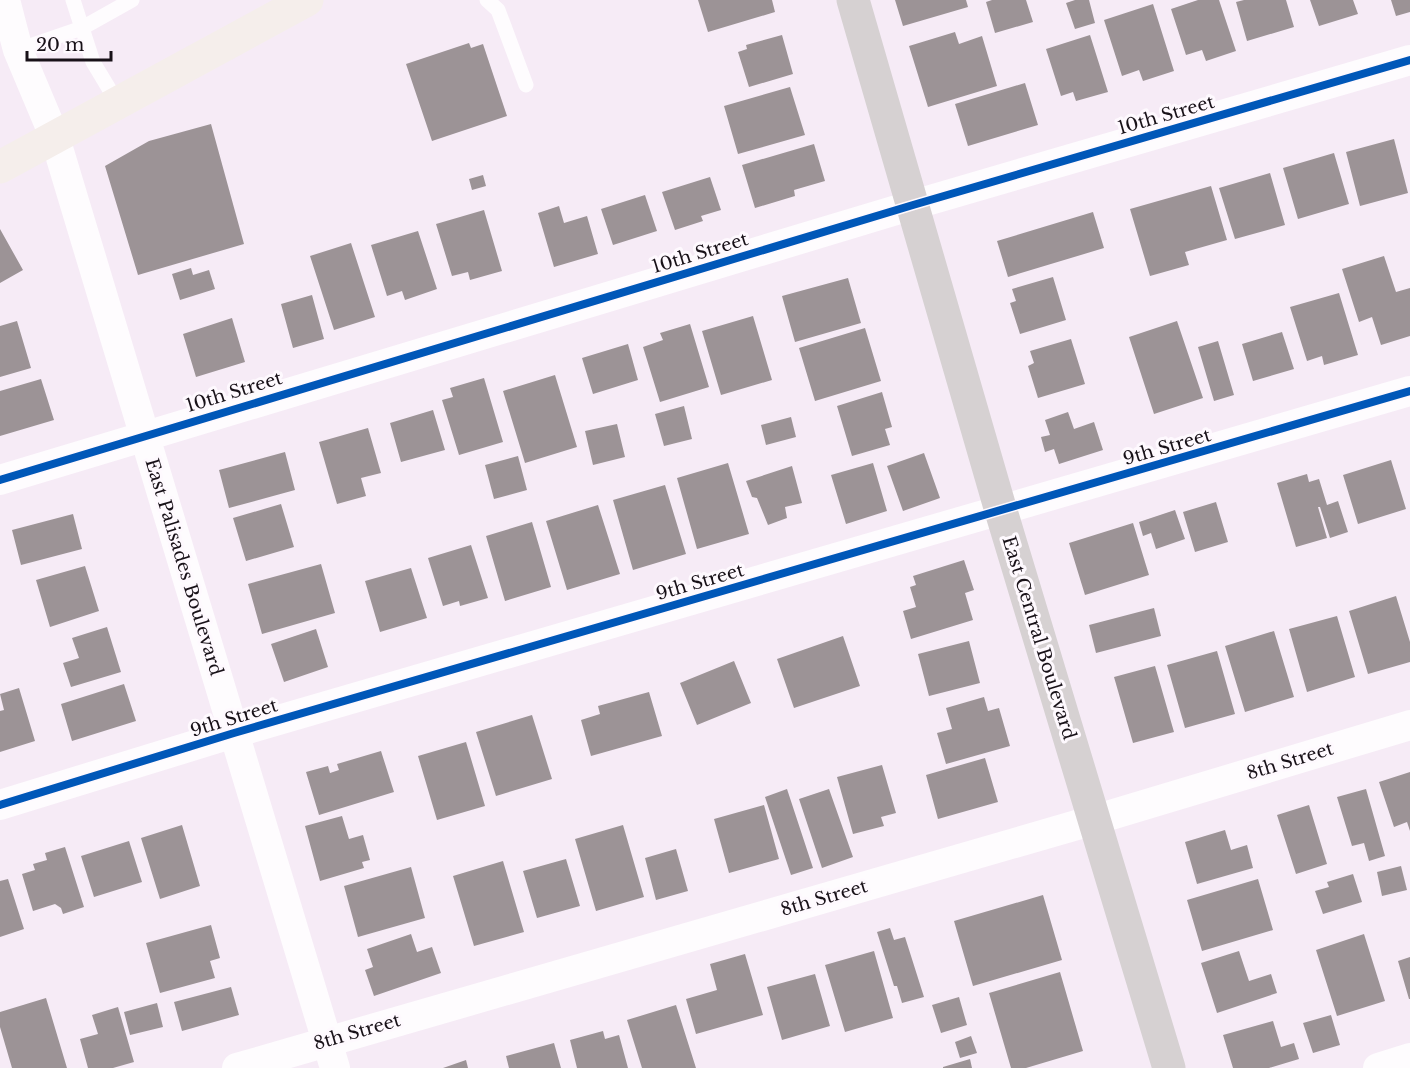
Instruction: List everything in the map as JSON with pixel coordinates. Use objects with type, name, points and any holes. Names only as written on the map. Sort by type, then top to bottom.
[{"type":"main road","points":[[0,167],[307,0]]},
{"type":"main road","name":"East Central Boulevard","points":[[853,0],[1001,511],[1169,1068]]},
{"type":"street","name":"East Palisades Boulevard","points":[[5,0],[18,50],[55,138],[331,1054]]},
{"type":"street","name":"10th Street","points":[[0,480],[913,204],[1410,60]]},
{"type":"street","name":"9th Street","points":[[0,805],[234,733],[1410,391]]},
{"type":"street","name":"8th Street","points":[[237,1068],[331,1054],[1410,725]]},
{"type":"street","points":[[1378,1068],[1410,1058]]},
{"type":"lane","points":[[73,0],[93,62],[117,102]]},
{"type":"lane","points":[[18,50],[82,28],[132,0]]},
{"type":"lane","points":[[487,0],[498,10],[526,85]]},
{"type":"building","points":[[698,0],[772,0],[775,12],[708,32]]},
{"type":"building","points":[[895,0],[966,0],[968,7],[903,26]]},
{"type":"building","points":[[1026,0],[1033,22],[995,33],[986,2]]},
{"type":"building","points":[[1075,0],[1089,0],[1095,23],[1075,29],[1066,3]]},
{"type":"building","points":[[1198,0],[1219,0],[1236,51],[1206,61],[1202,50],[1186,55],[1171,9]]},
{"type":"building","points":[[1286,0],[1294,27],[1247,41],[1236,2]]},
{"type":"building","points":[[1310,0],[1353,0],[1358,14],[1319,26]]},
{"type":"building","points":[[1391,0],[1410,0],[1410,12],[1396,16]]},
{"type":"building","points":[[1153,4],[1174,71],[1143,81],[1139,70],[1122,76],[1104,20]]},
{"type":"building","points":[[955,32],[959,44],[982,36],[997,86],[928,107],[909,46]]},
{"type":"building","points":[[782,35],[793,74],[749,87],[738,52],[747,49],[746,45]]},
{"type":"building","points":[[1090,35],[1108,92],[1076,101],[1073,92],[1061,96],[1046,49]]},
{"type":"building","points":[[469,43],[471,48],[483,44],[507,116],[432,141],[406,64]]},
{"type":"building","points":[[1025,83],[1038,125],[968,146],[955,104]]},
{"type":"building","points":[[790,87],[805,135],[738,154],[724,106]]},
{"type":"building","points":[[211,124],[244,244],[138,275],[105,166],[149,141]]},
{"type":"building","points":[[1394,139],[1408,193],[1360,206],[1346,152]]},
{"type":"building","points":[[814,144],[825,181],[794,190],[795,196],[755,208],[742,165]]},
{"type":"building","points":[[1334,153],[1349,204],[1298,219],[1283,168]]},
{"type":"building","points":[[1270,173],[1285,225],[1235,239],[1219,188]]},
{"type":"building","points":[[483,175],[486,186],[472,190],[469,179]]},
{"type":"building","points":[[710,177],[721,210],[701,216],[703,221],[675,230],[662,192]]},
{"type":"building","points":[[1211,186],[1227,240],[1185,252],[1189,265],[1150,276],[1130,209]]},
{"type":"building","points":[[645,195],[657,231],[613,245],[601,209]]},
{"type":"building","points":[[559,206],[564,223],[587,216],[598,254],[554,267],[538,213]]},
{"type":"building","points":[[484,210],[502,271],[470,280],[468,272],[452,276],[436,224]]},
{"type":"building","points":[[1093,212],[1104,248],[1008,277],[997,241]]},
{"type":"building","points":[[0,229],[23,270],[0,283]]},
{"type":"building","points":[[418,231],[437,289],[405,300],[402,291],[387,296],[371,245]]},
{"type":"building","points":[[351,243],[375,317],[334,330],[310,256]]},
{"type":"building","points":[[1384,256],[1396,292],[1410,288],[1410,336],[1381,345],[1372,317],[1359,322],[1342,269]]},
{"type":"building","points":[[191,268],[193,275],[209,270],[215,289],[180,300],[172,274]]},
{"type":"building","points":[[1053,277],[1066,320],[1020,334],[1010,303],[1016,301],[1012,289]]},
{"type":"building","points":[[848,278],[861,323],[795,342],[782,296]]},
{"type":"building","points":[[1339,293],[1358,355],[1324,365],[1322,356],[1307,361],[1290,307]]},
{"type":"building","points":[[312,295],[324,339],[293,348],[281,304]]},
{"type":"building","points":[[753,316],[772,380],[721,395],[702,331]]},
{"type":"building","points":[[232,318],[245,362],[196,377],[183,334]]},
{"type":"building","points":[[17,321],[31,368],[0,377],[0,326]]},
{"type":"building","points":[[1177,321],[1203,398],[1154,414],[1129,337]]},
{"type":"building","points":[[690,324],[709,387],[660,402],[643,347],[663,340],[660,333]]},
{"type":"building","points":[[865,328],[881,381],[815,401],[799,348]]},
{"type":"building","points":[[1282,332],[1294,369],[1253,381],[1242,344]]},
{"type":"building","points":[[1071,339],[1085,384],[1038,398],[1028,366],[1034,363],[1030,351]]},
{"type":"building","points":[[1218,341],[1234,395],[1214,401],[1198,347]]},
{"type":"building","points":[[628,344],[638,380],[593,394],[582,358]]},
{"type":"building","points":[[555,375],[577,447],[525,463],[503,391]]},
{"type":"building","points":[[484,378],[503,442],[459,455],[442,400],[453,397],[450,388]]},
{"type":"building","points":[[41,379],[54,420],[0,436],[0,391]]},
{"type":"building","points":[[882,392],[892,427],[885,429],[890,445],[852,456],[837,406]]},
{"type":"building","points":[[684,406],[692,439],[664,446],[655,414]]},
{"type":"building","points":[[433,410],[445,450],[401,462],[390,423]]},
{"type":"building","points":[[1068,412],[1074,429],[1094,422],[1103,450],[1059,464],[1054,449],[1045,452],[1041,437],[1050,435],[1045,420]]},
{"type":"building","points":[[791,417],[796,437],[766,445],[761,425]]},
{"type":"building","points":[[617,424],[625,457],[593,465],[585,431]]},
{"type":"building","points":[[368,428],[381,473],[361,478],[366,496],[337,504],[319,442]]},
{"type":"building","points":[[285,452],[295,490],[229,508],[219,470]]},
{"type":"building","points":[[924,453],[940,498],[903,511],[887,466]]},
{"type":"building","points":[[518,456],[527,490],[494,499],[485,465]]},
{"type":"building","points":[[1391,460],[1406,509],[1358,524],[1343,475]]},
{"type":"building","points":[[728,463],[749,534],[697,549],[677,478]]},
{"type":"building","points":[[873,463],[887,511],[846,524],[831,475]]},
{"type":"building","points":[[792,466],[802,503],[785,507],[787,518],[768,525],[757,498],[752,497],[746,481]]},
{"type":"building","points":[[1307,474],[1309,482],[1319,479],[1327,505],[1338,501],[1348,532],[1330,538],[1320,507],[1318,507],[1327,538],[1296,547],[1277,483]]},
{"type":"building","points":[[665,485],[686,554],[633,570],[613,500]]},
{"type":"building","points":[[1216,502],[1228,542],[1195,552],[1183,512]]},
{"type":"building","points":[[281,504],[294,547],[246,561],[233,518]]},
{"type":"building","points":[[598,505],[620,574],[567,590],[546,521]]},
{"type":"building","points":[[1175,510],[1185,539],[1156,549],[1151,533],[1143,536],[1139,522]]},
{"type":"building","points":[[73,514],[82,549],[21,565],[12,530]]},
{"type":"building","points":[[532,522],[551,587],[505,601],[486,536]]},
{"type":"building","points":[[1133,523],[1149,575],[1085,595],[1069,543]]},
{"type":"building","points":[[471,545],[488,598],[460,606],[459,601],[443,606],[428,558]]},
{"type":"building","points":[[964,560],[974,590],[965,593],[973,620],[911,639],[903,611],[916,607],[910,587],[916,585],[913,576]]},
{"type":"building","points":[[321,564],[335,613],[262,634],[248,584]]},
{"type":"building","points":[[85,566],[99,611],[50,627],[36,580]]},
{"type":"building","points":[[411,568],[427,618],[380,632],[365,581]]},
{"type":"building","points":[[1396,596],[1410,642],[1410,662],[1368,674],[1349,611]]},
{"type":"building","points":[[1154,608],[1161,636],[1096,653],[1089,625]]},
{"type":"building","points":[[1337,616],[1355,677],[1307,692],[1289,629]]},
{"type":"building","points":[[107,627],[121,672],[71,687],[63,663],[79,658],[72,638]]},
{"type":"building","points":[[316,629],[328,667],[284,682],[271,644]]},
{"type":"building","points":[[1274,631],[1294,697],[1245,712],[1225,646]]},
{"type":"building","points":[[843,636],[860,686],[794,708],[777,659]]},
{"type":"building","points":[[969,641],[980,683],[929,696],[918,654]]},
{"type":"building","points":[[1217,651],[1235,714],[1185,728],[1167,665]]},
{"type":"building","points":[[734,661],[751,703],[697,725],[680,683]]},
{"type":"building","points":[[1155,666],[1174,732],[1133,743],[1114,677]]},
{"type":"building","points":[[124,684],[136,721],[72,741],[61,704]]},
{"type":"building","points":[[19,688],[35,741],[0,752],[0,711],[4,710],[0,694]]},
{"type":"building","points":[[649,692],[662,736],[591,756],[581,720],[600,714],[598,706]]},
{"type":"building","points":[[984,697],[988,711],[999,708],[1010,746],[946,764],[937,733],[952,729],[946,708]]},
{"type":"building","points":[[532,715],[552,779],[496,796],[476,732]]},
{"type":"building","points":[[466,742],[485,806],[437,820],[418,756]]},
{"type":"building","points":[[381,751],[394,792],[319,815],[306,772],[328,766],[330,773],[339,770],[337,764]]},
{"type":"building","points":[[985,758],[998,802],[938,819],[926,775]]},
{"type":"building","points":[[882,765],[896,813],[881,817],[884,826],[853,834],[837,777]]},
{"type":"building","points":[[1410,772],[1410,831],[1407,822],[1394,827],[1379,782]]},
{"type":"building","points":[[787,789],[813,868],[791,875],[765,797]]},
{"type":"building","points":[[829,789],[853,857],[822,868],[799,799]]},
{"type":"building","points":[[1366,789],[1385,856],[1369,861],[1364,843],[1352,846],[1337,797]]},
{"type":"building","points":[[764,805],[779,859],[729,873],[714,819]]},
{"type":"building","points":[[1309,805],[1327,864],[1296,874],[1277,815]]},
{"type":"building","points":[[342,816],[349,839],[363,835],[370,860],[362,862],[364,868],[320,881],[305,826]]},
{"type":"building","points":[[182,825],[200,886],[160,899],[141,838]]},
{"type":"building","points":[[623,825],[644,897],[596,911],[575,839]]},
{"type":"building","points":[[1225,830],[1231,850],[1247,845],[1253,868],[1197,884],[1185,842]]},
{"type":"building","points":[[129,841],[142,882],[94,897],[81,856]]},
{"type":"building","points":[[65,847],[84,907],[63,914],[61,908],[55,904],[33,911],[22,874],[35,870],[33,864],[47,860],[45,853]]},
{"type":"building","points":[[676,849],[688,891],[656,900],[645,858]]},
{"type":"building","points":[[566,859],[580,906],[537,918],[523,871]]},
{"type":"building","points":[[503,861],[524,932],[474,946],[453,876]]},
{"type":"building","points":[[1401,866],[1407,890],[1382,896],[1377,872]]},
{"type":"building","points":[[411,867],[425,918],[358,937],[344,886]]},
{"type":"building","points":[[1353,874],[1362,902],[1323,914],[1315,891],[1329,887],[1327,882]]},
{"type":"building","points":[[8,879],[24,929],[0,937],[0,881]]},
{"type":"building","points":[[1258,879],[1273,930],[1202,951],[1187,900]]},
{"type":"building","points":[[1043,895],[1062,960],[973,986],[954,921]]},
{"type":"building","points":[[211,925],[220,958],[210,961],[215,978],[160,993],[146,943]]},
{"type":"building","points":[[890,928],[894,940],[905,937],[924,997],[902,1003],[897,986],[894,986],[877,932]]},
{"type":"building","points":[[411,934],[417,952],[432,947],[441,973],[374,996],[365,970],[373,967],[367,949]]},
{"type":"building","points":[[1364,934],[1385,1001],[1337,1016],[1316,950]]},
{"type":"building","points":[[874,951],[893,1018],[845,1032],[825,965]]},
{"type":"building","points":[[1239,951],[1249,981],[1271,974],[1277,993],[1217,1013],[1201,963]]},
{"type":"building","points":[[745,954],[763,1015],[696,1034],[686,999],[717,990],[710,964]]},
{"type":"building","points":[[1410,957],[1410,999],[1409,999],[1398,961]]},
{"type":"building","points":[[1060,972],[1083,1051],[1026,1068],[1011,1068],[989,993]]},
{"type":"building","points":[[815,974],[830,1026],[782,1040],[767,987]]},
{"type":"building","points":[[231,987],[239,1015],[182,1031],[174,1002]]},
{"type":"building","points":[[959,997],[967,1025],[941,1033],[932,1005]]},
{"type":"building","points":[[46,998],[67,1068],[12,1068],[0,1027],[0,1012]]},
{"type":"building","points":[[157,1003],[163,1027],[130,1035],[124,1012]]},
{"type":"building","points":[[676,1005],[696,1068],[642,1068],[627,1020]]},
{"type":"building","points":[[118,1007],[134,1062],[113,1068],[88,1068],[80,1039],[98,1034],[92,1015]]},
{"type":"building","points":[[1331,1015],[1340,1045],[1313,1053],[1303,1023]]},
{"type":"building","points":[[1273,1021],[1281,1047],[1294,1043],[1299,1059],[1269,1068],[1233,1068],[1223,1035]]},
{"type":"building","points":[[603,1031],[605,1039],[619,1035],[628,1068],[577,1068],[570,1040]]},
{"type":"building","points":[[971,1036],[977,1053],[960,1058],[955,1042]]},
{"type":"building","points":[[554,1043],[561,1068],[509,1068],[506,1056]]},
{"type":"building","points":[[970,1059],[972,1068],[943,1068],[943,1067]]},
{"type":"building","points":[[466,1060],[468,1068],[443,1068]]},
{"type":"cycle path","points":[[0,480],[913,205],[1410,60]]},
{"type":"cycle path","points":[[0,805],[234,733],[1410,391]]}]
